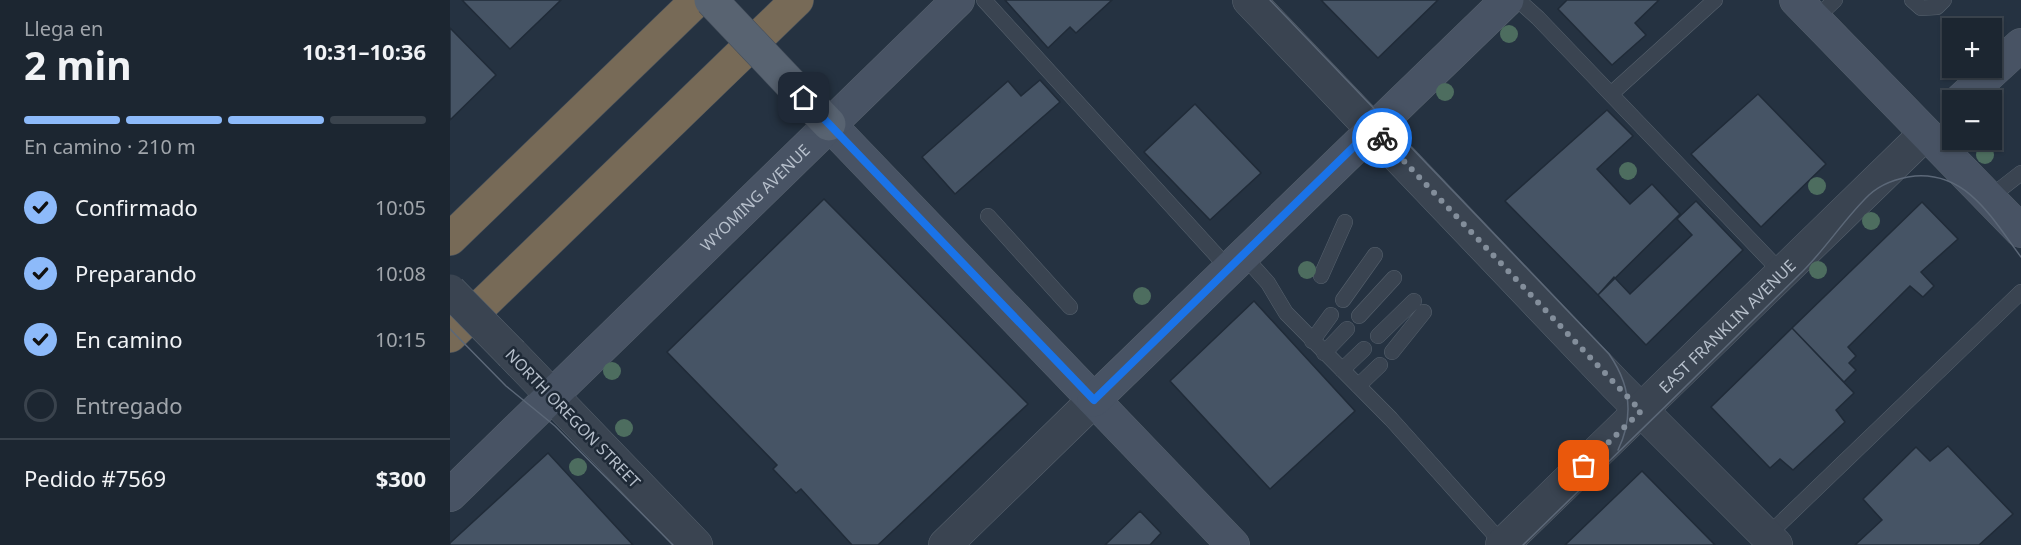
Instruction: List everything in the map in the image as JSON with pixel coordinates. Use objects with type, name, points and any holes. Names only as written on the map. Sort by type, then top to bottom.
[{"type":"highway","points":[[450,239],[697,0]]},
{"type":"highway","points":[[450,336],[797,0]]},
{"type":"main road","points":[[711,0],[1233,545]]},
{"type":"main road","name":"WYOMING AVENUE","points":[[450,495],[958,0]]},
{"type":"main road","points":[[1094,400],[1507,0]]},
{"type":"main road","points":[[1815,7],[1925,134],[2021,231]]},
{"type":"main road","points":[[1972,90],[2021,45]]},
{"type":"main road","name":"EAST FRANKLIN AVENUE","points":[[1925,134],[1942,118]]},
{"type":"street","points":[[1249,0],[1641,411],[1772,540]]},
{"type":"street","name":"EAST FRANKLIN AVENUE","points":[[1502,545],[1925,134]]},
{"type":"street","name":"NORTH OREGON STREET","points":[[450,291],[696,545]]},
{"type":"street","points":[[951,543],[1094,400]]},
{"type":"lane","points":[[984,0],[1236,261],[1268,283],[1286,313],[1300,329],[1391,419],[1502,545]]},
{"type":"lane","points":[[1518,0],[1782,273]]},
{"type":"lane","points":[[1611,94],[1715,0]]},
{"type":"lane","points":[[1912,0],[1922,8],[1937,7],[1944,0]]},
{"type":"lane","points":[[1989,198],[2021,173]]},
{"type":"lane","points":[[988,216],[1070,307]]},
{"type":"lane","points":[[1321,276],[1345,222]]},
{"type":"lane","points":[[1343,300],[1375,255]]},
{"type":"lane","points":[[1359,316],[1394,278]]},
{"type":"lane","points":[[1772,540],[2021,292]]},
{"type":"lane","points":[[1378,336],[1419,307],[1392,352]]},
{"type":"lane","points":[[1312,341],[1331,315]]},
{"type":"lane","points":[[1324,353],[1347,329]]},
{"type":"lane","points":[[1342,370],[1364,349]]},
{"type":"lane","points":[[1358,386],[1380,365]]},
{"type":"building","points":[[462,0],[561,0],[510,49]]},
{"type":"building","points":[[1005,0],[1112,0],[1076,33],[1070,27],[1048,48]]},
{"type":"building","points":[[1321,0],[1438,0],[1378,58]]},
{"type":"building","points":[[1567,0],[1659,0],[1635,23],[1646,35],[1612,65],[1558,9]]},
{"type":"building","points":[[450,28],[496,75],[450,120]]},
{"type":"building","points":[[1040,80],[1060,102],[955,194],[922,157],[1008,81],[1021,96]]},
{"type":"building","points":[[1758,94],[1826,164],[1761,227],[1691,154]]},
{"type":"building","points":[[1195,104],[1261,173],[1210,220],[1144,152]]},
{"type":"building","points":[[1607,110],[1633,136],[1597,169],[1630,204],[1652,184],[1680,214],[1598,295],[1505,201]]},
{"type":"building","points":[[824,199],[1028,404],[878,545],[852,545],[801,489],[796,493],[773,469],[777,465],[667,352]]},
{"type":"building","points":[[1696,201],[1743,250],[1646,345],[1598,295],[1614,277],[1630,294],[1692,235],[1677,219]]},
{"type":"building","points":[[1922,202],[1958,239],[1921,272],[1934,286],[1923,297],[1910,286],[1848,347],[1856,356],[1849,363],[1856,370],[1844,382],[1792,328]]},
{"type":"building","points":[[1254,301],[1355,411],[1270,489],[1170,381]]},
{"type":"building","points":[[1792,328],[1854,393],[1836,410],[1845,422],[1793,470],[1780,459],[1770,468],[1711,407]]},
{"type":"building","points":[[1948,446],[2013,514],[1979,545],[1855,545],[1882,520],[1863,499],[1916,447],[1930,461]]},
{"type":"building","points":[[548,453],[633,545],[450,545],[450,543]]},
{"type":"building","points":[[1642,471],[1715,545],[1565,545]]},
{"type":"building","points":[[1140,511],[1161,533],[1150,545],[1105,545]]},
{"type":"tram line","points":[[1270,0],[1609,354],[1622,377],[1627,401],[1626,425],[1618,450]]},
{"type":"tram line","points":[[1523,545],[1803,271],[1860,204],[1884,185],[1915,176],[1934,177],[1950,182],[1977,201],[2021,257]]},
{"type":"tram line","points":[[450,329],[506,386],[555,426],[673,545]]},
{"type":"way so far","points":[[1382,138],[1641,411],[1584,466]]},
{"type":"route","points":[[804,98],[1094,400],[1373,128],[1382,138]]}]
